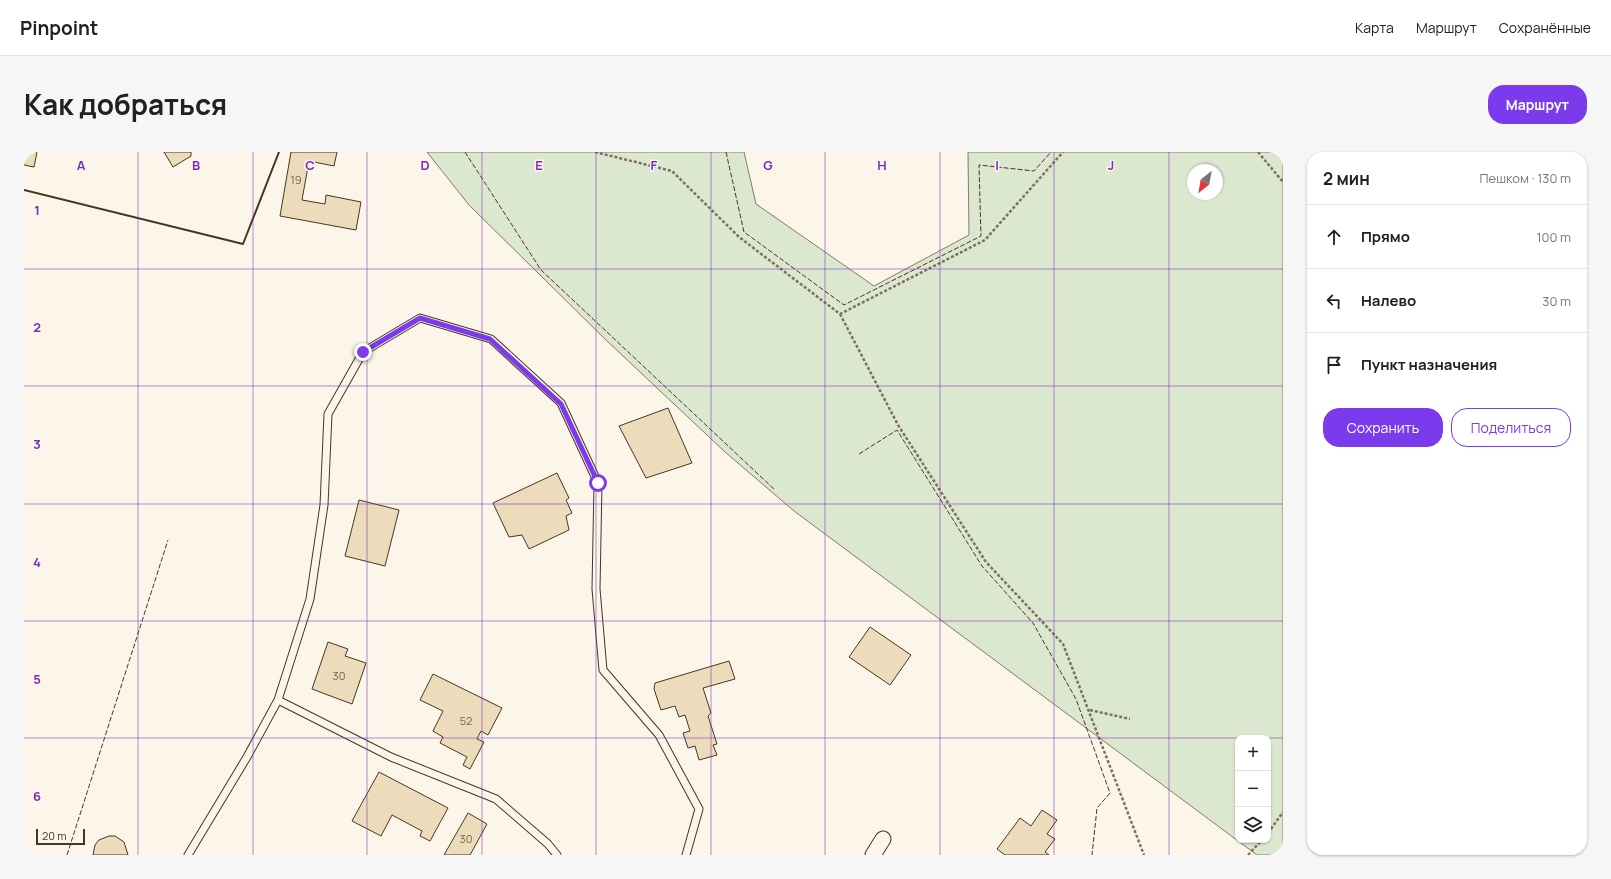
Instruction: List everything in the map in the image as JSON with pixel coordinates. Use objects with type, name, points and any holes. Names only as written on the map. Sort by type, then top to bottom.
[{"type":"street","points":[[873,855],[883,839]]},
{"type":"lane","points":[[188,855],[247,757],[278,700],[310,599],[324,505],[328,414],[363,352],[420,318],[490,339],[561,404],[598,483],[596,589],[603,670],[659,735],[699,809],[686,855]]},
{"type":"lane","points":[[278,700],[391,757],[496,799],[548,844],[556,855]]},
{"type":"path","points":[[595,152],[672,171],[739,236],[840,314],[898,425],[986,562],[1063,644],[1144,855]]},
{"type":"path","points":[[840,314],[985,240],[1063,152]]},
{"type":"path","points":[[1258,152],[1283,182]]},
{"type":"path","points":[[1089,710],[1130,719]]},
{"type":"path","points":[[1271,829],[1283,812]]},
{"type":"path","points":[[1248,855],[1259,843]]},
{"type":"green space","points":[[427,152],[744,152],[756,204],[874,286],[969,235],[968,152],[1283,152],[1283,855],[1257,855],[1241,843],[1271,843],[1271,735],[1235,735],[1235,839],[794,511],[725,452],[606,340],[469,205]]},
{"type":"building","points":[[24,152],[37,152],[34,167],[24,165]]},
{"type":"building","points":[[164,152],[191,152],[191,156],[173,167]]},
{"type":"building","points":[[291,152],[337,152],[334,166],[309,161],[302,200],[325,204],[326,195],[361,202],[356,230],[280,216]]},
{"type":"building","points":[[668,408],[692,463],[646,478],[619,426]]},
{"type":"building","points":[[557,473],[569,498],[566,500],[572,513],[566,516],[569,530],[529,549],[522,535],[509,537],[493,503]]},
{"type":"building","points":[[359,500],[399,510],[385,566],[345,556]]},
{"type":"building","points":[[870,627],[911,655],[890,685],[849,657]]},
{"type":"building","points":[[328,642],[348,649],[345,656],[366,663],[352,704],[312,689]]},
{"type":"building","points":[[729,661],[735,679],[703,688],[711,713],[708,716],[717,744],[713,745],[717,755],[699,760],[695,746],[688,748],[683,733],[690,731],[685,715],[679,717],[675,706],[661,710],[654,689],[655,683]]},
{"type":"building","points":[[433,674],[502,708],[488,735],[481,731],[477,739],[484,742],[470,769],[463,765],[467,757],[440,743],[443,737],[433,731],[443,711],[420,700]]},
{"type":"building","points":[[379,772],[448,808],[430,841],[420,836],[422,831],[392,815],[381,836],[352,821]]},
{"type":"building","points":[[1042,810],[1057,820],[1047,834],[1055,839],[1045,852],[1049,855],[1005,855],[997,849],[1020,818],[1031,826]]},
{"type":"building","points":[[468,813],[487,824],[470,855],[444,855]]},
{"type":"building","points":[[109,836],[115,836],[124,842],[128,855],[93,855],[95,845],[99,840]]},
{"type":"fence","points":[[465,152],[541,270],[775,490]]},
{"type":"fence","points":[[726,152],[744,232],[844,305],[981,236],[979,165],[1034,171],[1051,152]]},
{"type":"fence","points":[[859,454],[897,430],[982,566],[1033,623],[1076,699],[1110,793],[1097,808],[1092,855]]},
{"type":"fence","points":[[67,855],[168,540]]},
{"type":"wall","points":[[24,190],[243,244],[279,152]]},
{"type":"route","points":[[363,352],[420,318],[490,339],[561,404],[598,483]]}]
